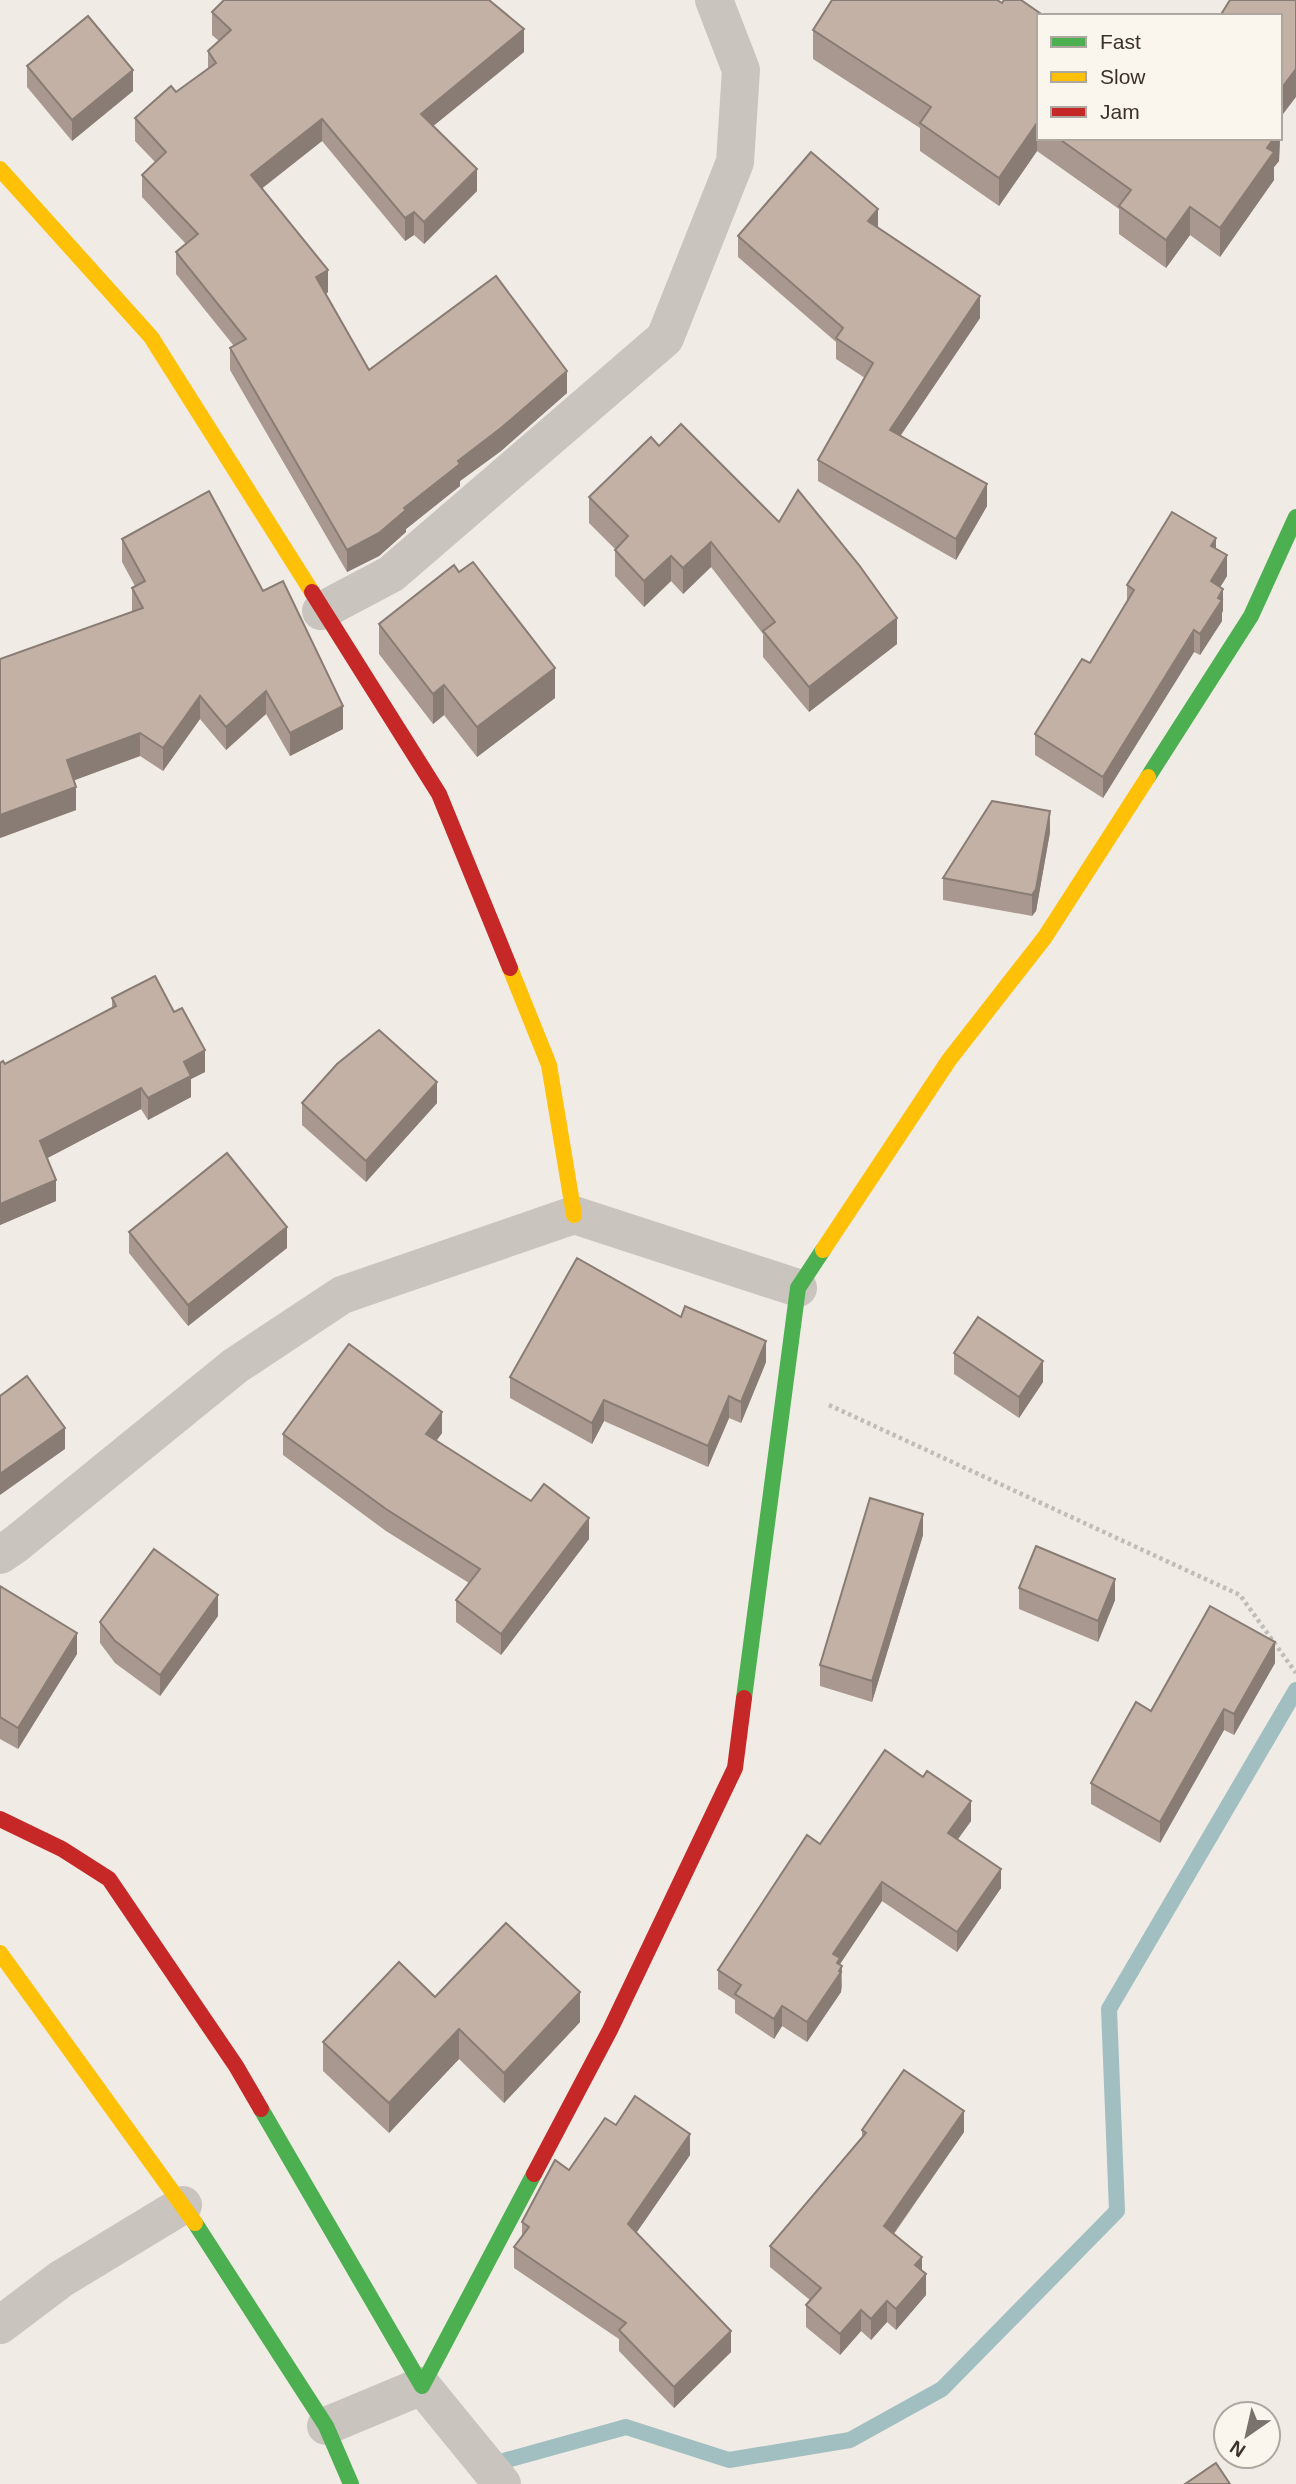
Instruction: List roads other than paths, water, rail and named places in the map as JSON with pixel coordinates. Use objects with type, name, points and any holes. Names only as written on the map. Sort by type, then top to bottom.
[{"type":"street","points":[[321,611],[391,574],[665,338],[735,162],[741,70],[714,0]]},
{"type":"street","points":[[0,169],[151,337],[321,611],[439,794],[549,1065],[574,1215]]},
{"type":"street","points":[[326,2426],[422,2386],[610,2030],[735,1768],[798,1289],[949,1060],[1045,937],[1251,617],[1296,517]]},
{"type":"street","points":[[0,1555],[27,1536],[235,1366],[342,1295],[574,1215],[798,1289]]},
{"type":"street","points":[[0,1819],[62,1850],[109,1879],[236,2066],[422,2386],[502,2484]]},
{"type":"street","points":[[0,1953],[183,2205],[326,2426],[351,2484]]},
{"type":"street","points":[[0,2325],[61,2279],[183,2205]]},
{"type":"waterway","points":[[489,2465],[626,2427],[729,2460],[850,2440],[942,2389],[1117,2211],[1109,2009],[1296,1690]]}]
